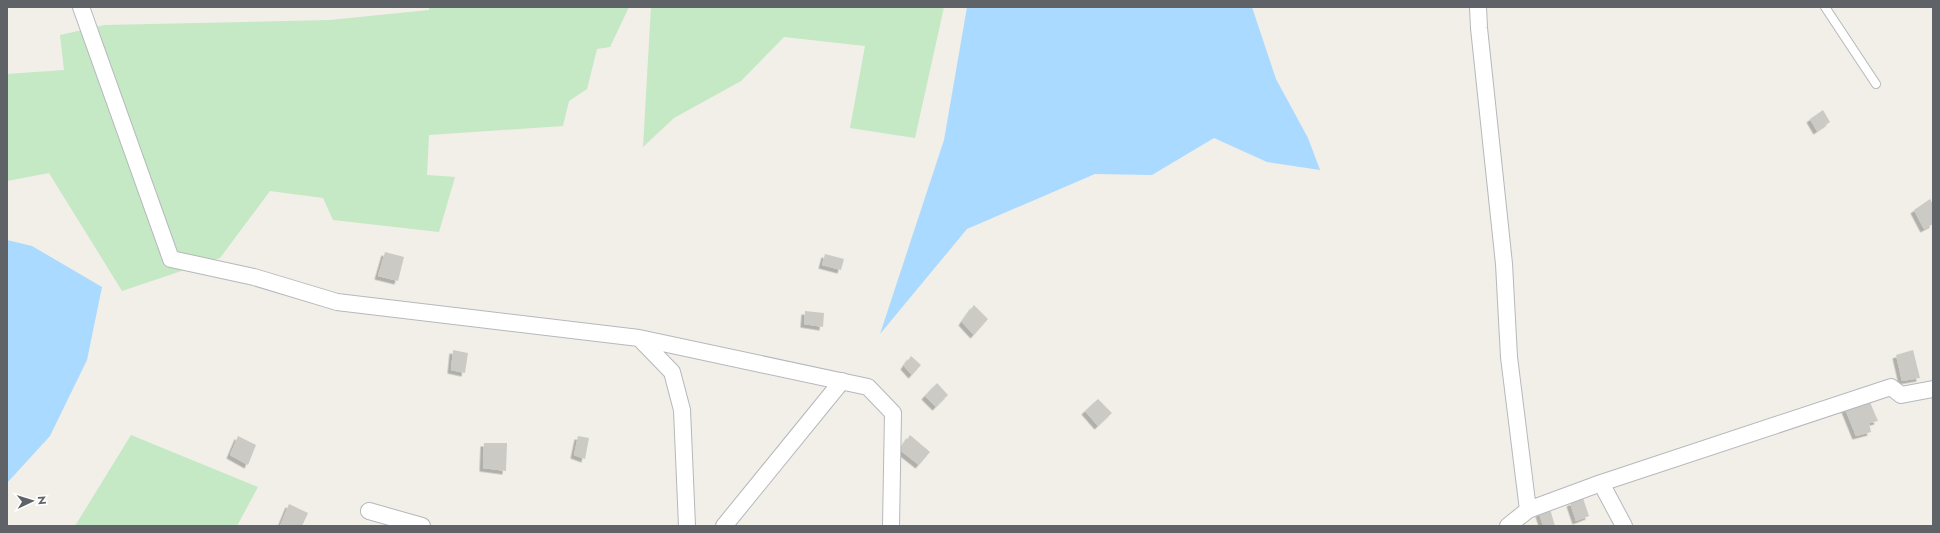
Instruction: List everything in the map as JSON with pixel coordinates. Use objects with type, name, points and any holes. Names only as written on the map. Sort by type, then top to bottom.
[{"type":"street","points":[[81,7],[171,259],[254,277],[337,302],[639,338],[868,387],[894,413],[891,526]]},
{"type":"street","points":[[1478,7],[1504,264],[1509,357],[1528,510]]},
{"type":"street","points":[[639,338],[672,372],[682,410],[686,526]]},
{"type":"street","points":[[724,526],[842,381]]},
{"type":"street","points":[[1508,526],[1528,510],[1601,483],[1891,387],[1901,395],[1933,389]]},
{"type":"street","points":[[1601,483],[1624,526]]},
{"type":"street","points":[[369,511],[422,526]]},
{"type":"lane","points":[[1826,7],[1876,84]]},
{"type":"green space","points":[[429,7],[629,7],[610,47],[597,49],[587,89],[569,101],[563,126],[429,135],[427,175],[455,177],[439,232],[333,220],[323,198],[270,191],[220,258],[122,291],[49,173],[7,181],[7,74],[64,70],[60,35],[105,25],[330,20],[429,10]]},
{"type":"green space","points":[[651,7],[944,7],[915,138],[850,128],[865,46],[784,37],[741,81],[674,118],[643,147]]},
{"type":"green space","points":[[131,435],[258,487],[237,526],[75,526]]},
{"type":"water","points":[[967,7],[1252,7],[1276,79],[1308,138],[1320,170],[1267,162],[1214,138],[1152,175],[1095,174],[967,229],[880,334],[944,140]]},
{"type":"water","points":[[7,240],[32,246],[102,287],[87,360],[50,436],[7,483]]},
{"type":"building","points":[[1823,110],[1830,122],[1817,131],[1810,119]]},
{"type":"building","points":[[1930,199],[1933,204],[1933,224],[1924,229],[1914,210]]},
{"type":"building","points":[[385,252],[404,257],[398,281],[378,276]]},
{"type":"building","points":[[825,254],[844,259],[841,270],[822,265]]},
{"type":"building","points":[[974,305],[988,319],[974,335],[962,322]]},
{"type":"building","points":[[805,311],[824,313],[823,327],[804,324]]},
{"type":"building","points":[[453,350],[468,353],[465,373],[451,370]]},
{"type":"building","points":[[1913,350],[1920,378],[1902,381],[1896,355]]},
{"type":"building","points":[[911,356],[921,365],[912,375],[904,366]]},
{"type":"building","points":[[937,383],[948,395],[936,407],[925,396]]},
{"type":"building","points":[[1098,399],[1112,413],[1098,426],[1085,411]]},
{"type":"building","points":[[1869,400],[1878,421],[1869,423],[1871,432],[1856,436],[1845,409]]},
{"type":"building","points":[[910,435],[930,452],[919,465],[900,450]]},
{"type":"building","points":[[238,436],[256,445],[248,465],[230,455]]},
{"type":"building","points":[[578,436],[589,438],[585,459],[574,455]]},
{"type":"building","points":[[484,443],[507,443],[506,471],[483,468]]},
{"type":"building","points":[[1583,498],[1589,516],[1576,521],[1570,503]]},
{"type":"building","points":[[289,504],[308,513],[302,526],[280,526]]},
{"type":"building","points":[[1550,509],[1555,526],[1543,526],[1539,513]]}]
